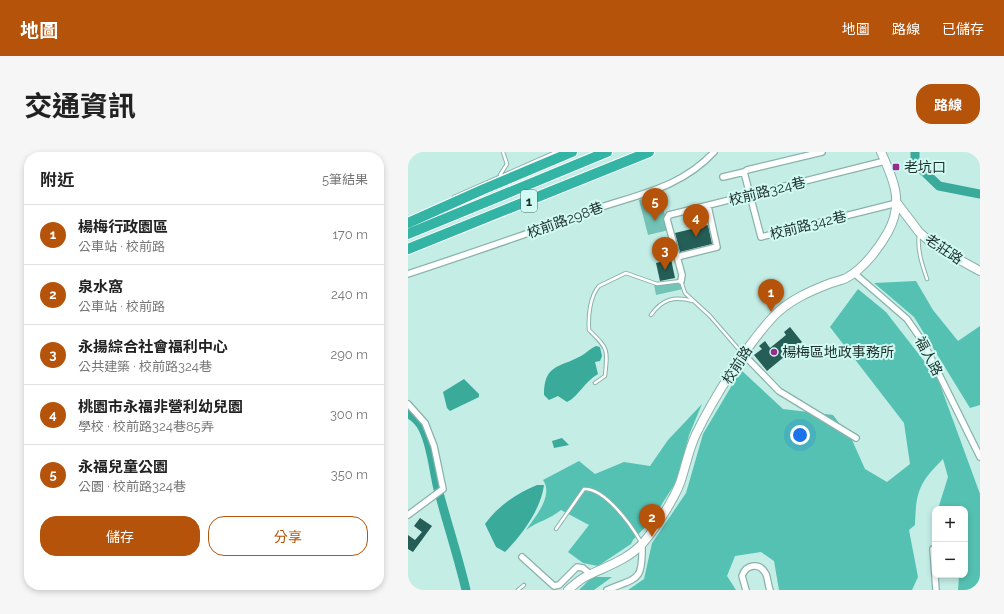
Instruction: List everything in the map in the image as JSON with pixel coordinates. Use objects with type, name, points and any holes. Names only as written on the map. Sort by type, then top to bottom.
[{"type":"highway","points":[[408,223],[441,207],[572,152]]},
{"type":"highway","name":"1","points":[[408,234],[608,152]]},
{"type":"highway","name":"1","points":[[408,249],[649,152]]},
{"type":"street","name":"校前路298巷","points":[[408,274],[559,223],[601,207],[655,190],[685,177],[714,152]]},
{"type":"street","points":[[723,177],[822,152]]},
{"type":"street","name":"校前路","points":[[568,590],[583,577],[609,567],[642,544],[672,500],[680,482],[685,461],[696,434],[712,404],[744,355],[772,317],[813,290],[847,278],[854,273],[874,252],[896,216],[897,203],[893,182],[881,152]]},
{"type":"street","name":"校前路324巷","points":[[682,281],[682,275],[667,216],[885,161]]},
{"type":"street","points":[[744,172],[750,195]]},
{"type":"street","name":"校前路342巷","points":[[750,195],[760,235],[763,237],[897,203]]},
{"type":"street","name":"老莊路","points":[[897,203],[919,232],[936,247],[980,271]]},
{"type":"street","points":[[677,257],[717,247],[708,206]]},
{"type":"street","name":"福人路","points":[[854,273],[907,319],[919,336],[980,457]]},
{"type":"street","points":[[744,355],[779,391],[856,438]]},
{"type":"street","points":[[408,404],[425,423],[434,446],[443,489],[408,515]]},
{"type":"street","points":[[607,590],[635,580],[640,573],[642,544]]},
{"type":"street","points":[[522,557],[554,586],[559,585],[577,567],[583,568],[590,574]]},
{"type":"street","points":[[746,590],[742,576],[747,568],[752,566],[759,566],[763,570],[766,574],[770,590]]},
{"type":"street","points":[[935,578],[936,590]]},
{"type":"lane","points":[[499,177],[507,164],[503,152]]},
{"type":"lane","points":[[441,207],[457,195],[556,152]]},
{"type":"lane","points":[[919,232],[918,242],[920,258],[927,278]]},
{"type":"lane","points":[[595,383],[605,376],[607,360],[602,342],[589,330],[588,321],[592,304],[598,287],[626,273],[657,284],[682,281],[685,294],[710,316],[744,355]]},
{"type":"lane","points":[[651,315],[659,304],[664,302],[681,298],[695,302]]},
{"type":"lane","points":[[556,529],[584,489],[591,489],[601,494],[614,507],[642,544]]},
{"type":"lane","points":[[518,590],[524,585]]},
{"type":"shaded area","points":[[659,193],[669,230],[648,235],[639,200]]},
{"type":"shaded area","points":[[677,281],[683,289],[656,295],[654,284]]},
{"type":"shaded area","points":[[916,281],[933,310],[958,341],[980,326],[980,405],[970,408],[914,317],[874,283]]},
{"type":"shaded area","points":[[858,289],[886,312],[938,379],[980,494],[980,590],[958,590],[959,578],[968,578],[968,506],[939,506],[948,477],[943,459],[935,467],[920,488],[916,504],[915,525],[909,530],[918,577],[912,590],[779,590],[774,561],[761,552],[735,556],[727,576],[736,590],[628,590],[644,579],[652,543],[686,493],[703,434],[741,370],[783,409],[833,415],[852,440],[865,469],[887,482],[910,464],[904,423],[830,327]]},
{"type":"shaded area","points":[[596,346],[600,347],[602,356],[600,361],[595,362],[598,374],[567,402],[558,396],[549,400],[544,395],[545,385],[550,372],[554,368],[583,355]]},
{"type":"shaded area","points":[[464,379],[479,394],[479,397],[450,411],[447,408],[443,392]]},
{"type":"shaded area","points":[[702,404],[689,435],[678,479],[651,521],[631,544],[598,566],[583,563],[568,552],[589,525],[561,510],[526,530],[538,513],[545,499],[546,486],[543,480],[579,461],[595,474],[624,462],[650,466],[668,440]]},
{"type":"shaded area","points":[[562,438],[569,445],[554,448],[552,441]]},
{"type":"shaded area","points":[[537,485],[544,485],[539,503],[530,521],[518,538],[505,552],[496,547],[485,524],[496,511],[508,501]]},
{"type":"shaded area","points":[[592,577],[612,577],[594,590],[579,590]]},
{"type":"building","points":[[708,225],[712,244],[680,252],[675,233]]},
{"type":"building","points":[[671,259],[675,278],[660,281],[656,263]]},
{"type":"building","name":"楊梅區地政事務所","points":[[790,327],[802,342],[767,371],[754,355],[762,349],[759,346],[765,341],[770,348],[786,335],[784,332]]},
{"type":"building","points":[[420,518],[432,526],[413,552],[408,549],[408,535],[415,540],[422,532],[414,526]]},
{"type":"waterway","points":[[915,152],[915,163],[939,186],[980,194]]},
{"type":"waterway","points":[[408,414],[421,425],[426,436],[438,489],[466,590]]},
{"type":"place","name":"老坑口","points":[[896,167]]},
{"type":"place","name":"永福兒童公園","points":[[655,221]]},
{"type":"place","name":"桃園市永福非營利幼兒園","points":[[696,237]]},
{"type":"place","name":"永揚綜合社會福利中心","points":[[665,270]]},
{"type":"place","name":"楊梅行政園區","points":[[771,312]]},
{"type":"place","name":"楊梅區地政事務所","points":[[774,352]]},
{"type":"place","name":"泉水窩","points":[[652,537]]}]
